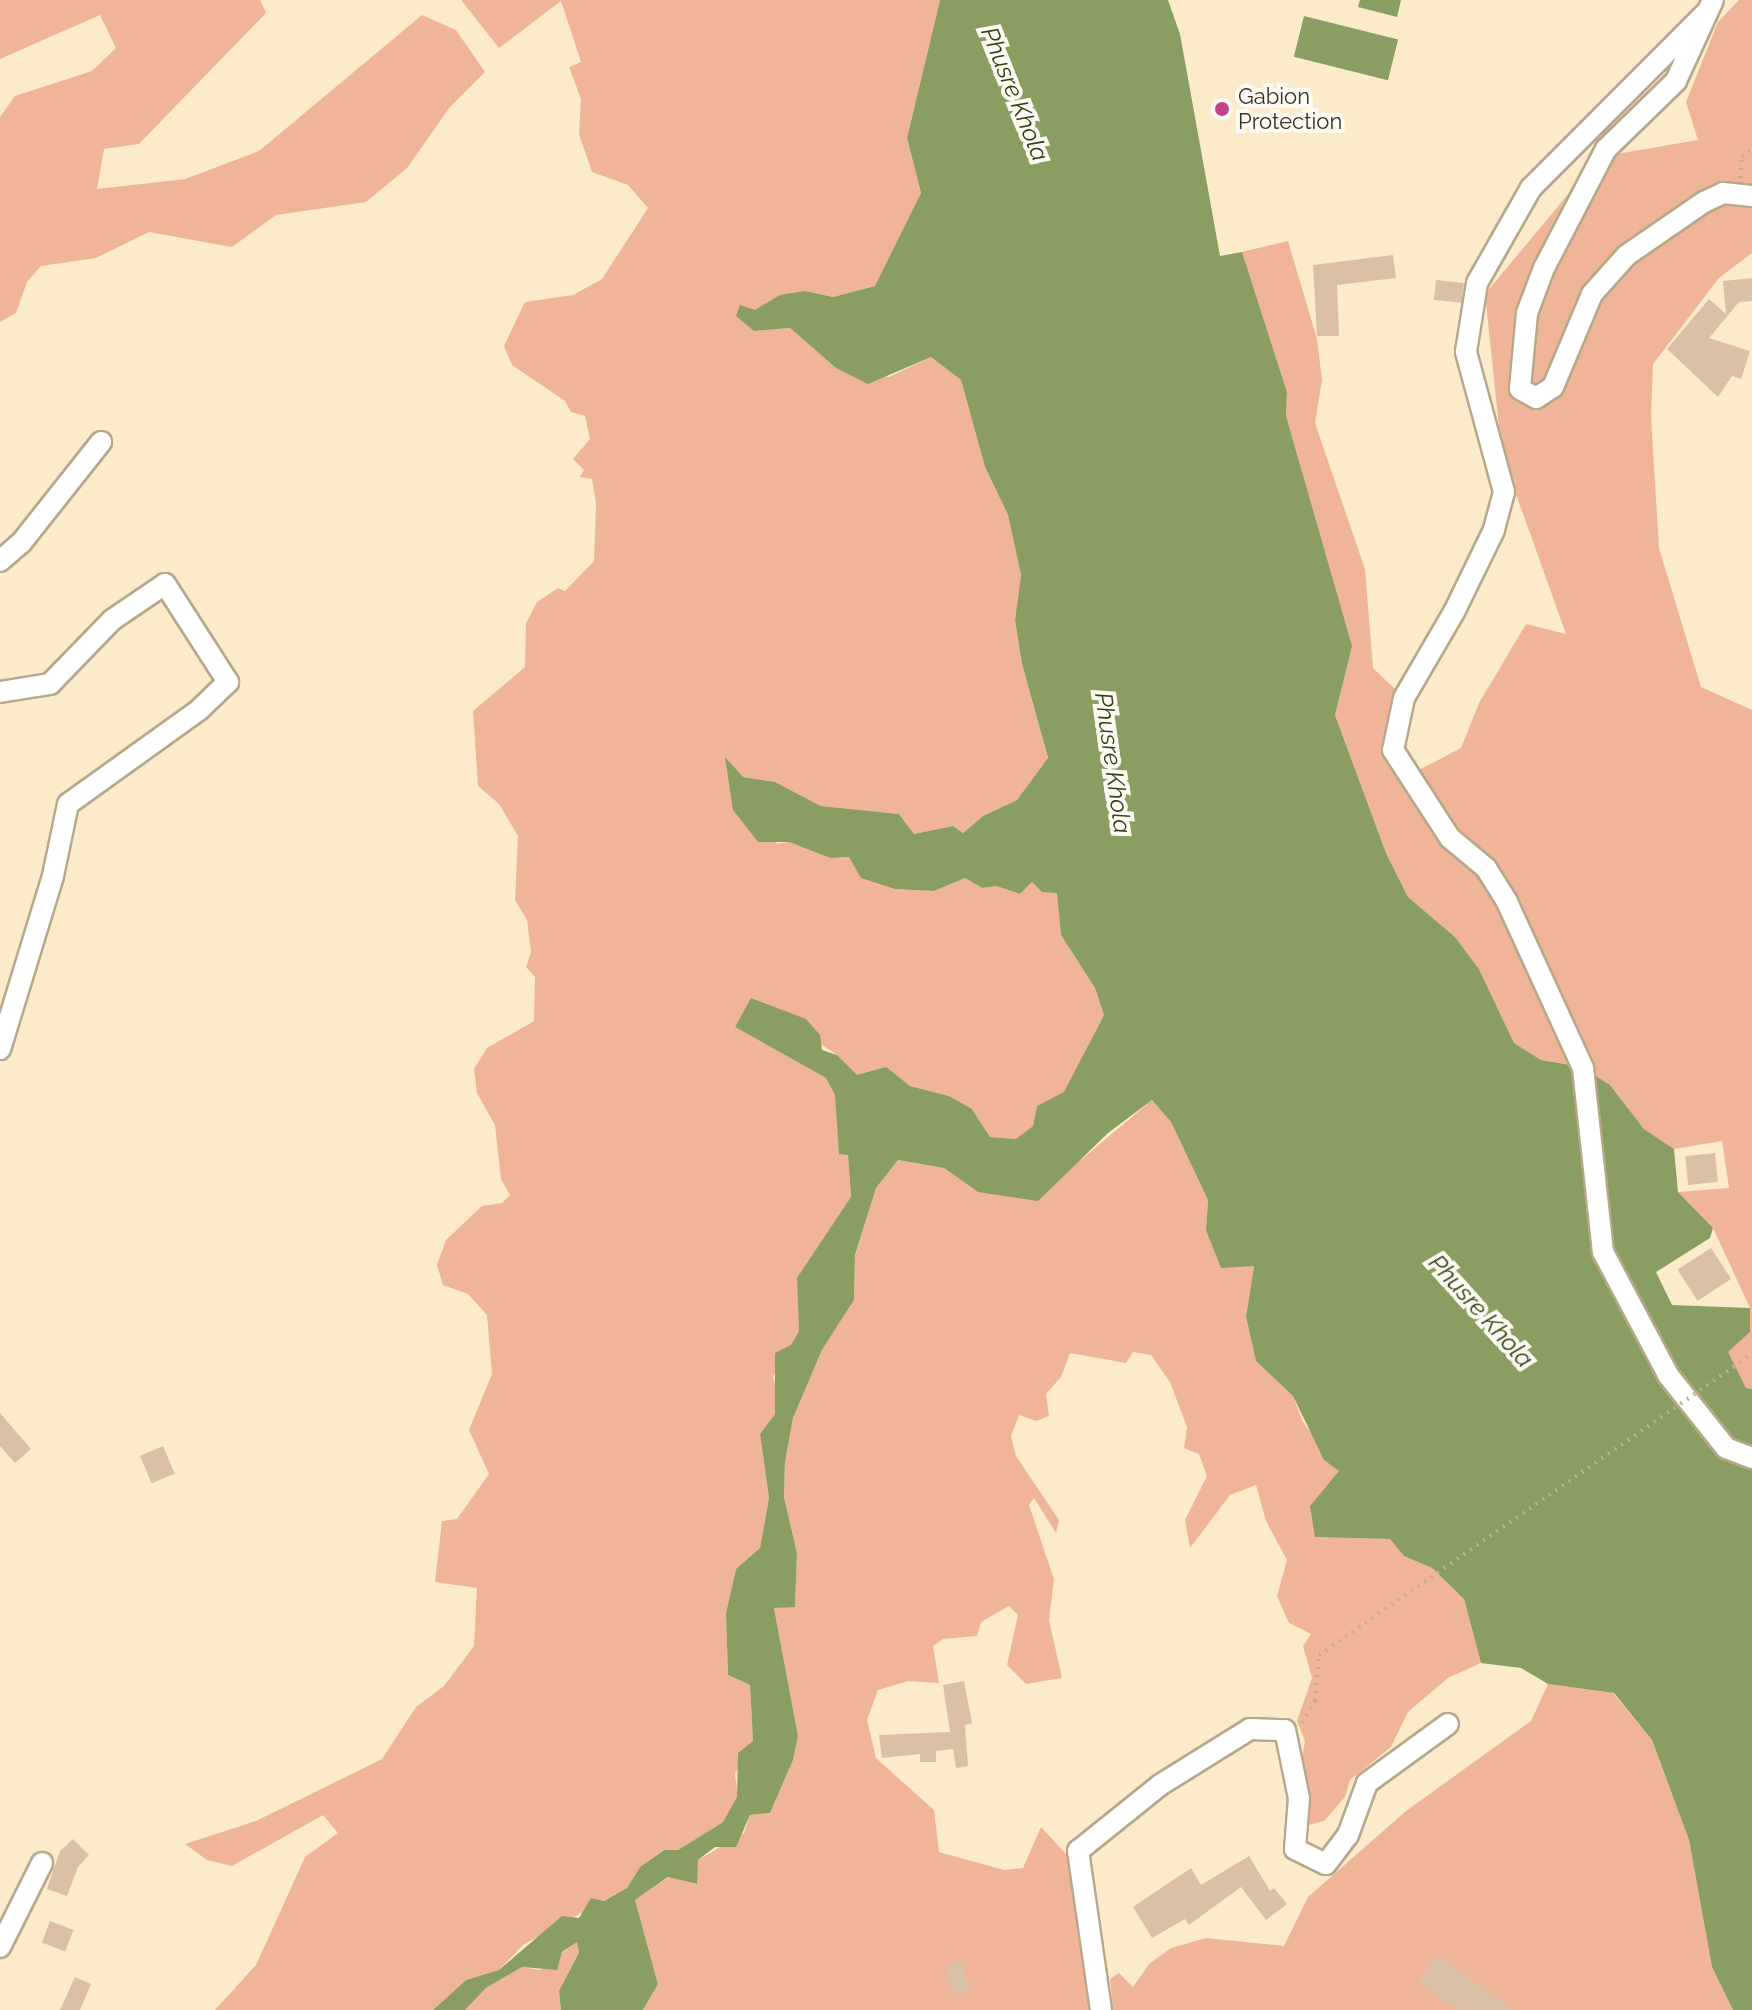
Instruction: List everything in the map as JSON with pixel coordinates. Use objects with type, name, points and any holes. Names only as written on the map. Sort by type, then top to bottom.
[{"type":"street","points":[[1709,7],[1676,81],[1606,149],[1544,268],[1527,313],[1520,389],[1536,398],[1553,387],[1592,294],[1627,255],[1704,202],[1745,194]]},
{"type":"street","points":[[1709,7],[1531,188],[1477,283],[1466,352],[1504,492],[1494,530],[1454,612],[1404,698],[1393,750],[1450,838],[1486,868],[1507,902],[1583,1068],[1603,1252],[1668,1375],[1726,1448],[1752,1458]]},
{"type":"street","points":[[0,561],[21,543],[101,442]]},
{"type":"street","points":[[0,692],[50,684],[112,620],[165,584],[228,682],[199,710],[68,804],[53,876],[0,1049]]},
{"type":"street","points":[[1101,2010],[1078,1851],[1160,1785],[1250,1729],[1285,1730],[1299,1798],[1295,1849],[1326,1864],[1348,1835],[1367,1783],[1448,1724]]},
{"type":"street","points":[[0,1947],[42,1863]]},
{"type":"path","points":[[1745,194],[1742,157],[1752,149]]},
{"type":"path","points":[[1285,1730],[1308,1721],[1315,1701],[1319,1655],[1752,1354]]},
{"type":"shaded area","points":[[0,0],[260,0],[266,13],[139,144],[104,149],[97,189],[185,179],[259,151],[422,15],[456,30],[485,72],[450,107],[407,168],[366,202],[276,215],[232,247],[149,232],[96,258],[41,266],[27,282],[16,313],[0,322],[0,117],[15,96],[92,71],[116,48],[100,15],[0,59]]},
{"type":"shaded area","points":[[461,0],[940,0],[907,138],[921,193],[892,257],[875,286],[833,297],[805,291],[755,310],[754,331],[790,328],[836,368],[889,377],[931,357],[961,380],[985,467],[1008,515],[1021,575],[1015,620],[1022,664],[1048,759],[1017,800],[983,816],[963,833],[953,826],[914,834],[899,814],[821,806],[775,782],[743,777],[777,844],[789,842],[830,858],[849,857],[895,889],[934,891],[965,878],[982,888],[996,886],[1020,894],[1032,882],[1058,893],[1061,935],[1095,988],[1104,1015],[1064,1093],[1037,1106],[1033,1126],[1017,1139],[990,1137],[972,1109],[949,1096],[910,1086],[891,1074],[857,1076],[837,1055],[752,998],[735,1027],[826,1078],[836,1095],[839,1154],[848,1154],[851,1198],[798,1278],[799,1332],[773,1377],[778,1396],[775,1414],[760,1434],[769,1498],[760,1548],[736,1569],[726,1613],[728,1675],[750,1685],[753,1742],[735,1774],[738,1796],[723,1822],[678,1850],[663,1850],[640,1867],[627,1888],[523,1945],[499,1970],[466,1980],[433,2010],[215,2010],[256,1965],[305,1857],[338,1833],[323,1815],[232,1866],[207,1860],[185,1844],[256,1821],[382,1759],[416,1707],[444,1686],[474,1646],[477,1588],[435,1582],[442,1521],[457,1519],[489,1474],[469,1430],[492,1374],[487,1315],[468,1294],[443,1285],[437,1265],[446,1240],[482,1206],[502,1203],[510,1195],[501,1179],[495,1125],[477,1093],[474,1069],[487,1048],[534,1021],[535,977],[526,967],[531,952],[527,920],[515,900],[518,836],[499,804],[478,786],[473,711],[525,667],[526,623],[537,602],[558,588],[565,591],[594,561],[596,504],[592,479],[580,477],[584,470],[573,459],[590,439],[585,416],[571,412],[565,401],[512,365],[504,346],[525,302],[573,295],[602,279],[648,208],[628,185],[592,172],[579,134],[581,99],[569,67],[581,62],[561,1],[499,48]]},
{"type":"shaded area","points":[[1739,0],[1752,0],[1752,253],[1719,278],[1653,364],[1651,416],[1659,548],[1701,687],[1752,710],[1752,1389],[1746,1388],[1727,1352],[1750,1332],[1750,1308],[1713,1228],[1678,1192],[1729,1188],[1722,1141],[1674,1149],[1644,1129],[1610,1085],[1582,1067],[1541,1060],[1514,1043],[1479,969],[1455,937],[1408,897],[1386,853],[1335,715],[1351,646],[1286,416],[1287,392],[1242,252],[1288,241],[1317,339],[1322,380],[1315,423],[1365,569],[1373,668],[1396,690],[1391,714],[1400,780],[1461,748],[1479,703],[1526,624],[1566,634],[1502,455],[1485,294],[1599,157],[1698,140],[1686,102],[1718,22]]},
{"type":"shaded area","points":[[1152,1100],[1171,1122],[1208,1200],[1206,1230],[1254,1266],[1246,1317],[1256,1361],[1293,1396],[1303,1422],[1339,1471],[1315,1537],[1391,1539],[1404,1556],[1432,1568],[1464,1599],[1481,1663],[1448,1678],[1408,1712],[1391,1747],[1350,1780],[1345,1797],[1324,1821],[1309,1825],[1301,1765],[1305,1741],[1297,1721],[1312,1678],[1303,1646],[1311,1634],[1289,1623],[1277,1596],[1287,1560],[1266,1521],[1256,1485],[1230,1495],[1190,1548],[1185,1520],[1207,1476],[1199,1454],[1184,1448],[1187,1427],[1170,1382],[1151,1355],[1133,1352],[1126,1363],[1070,1353],[1061,1377],[1046,1394],[1049,1416],[1036,1421],[1019,1415],[1011,1436],[1016,1456],[1059,1520],[1056,1533],[1034,1498],[1029,1505],[1054,1579],[1049,1620],[1062,1678],[1026,1684],[1007,1665],[1018,1615],[1009,1606],[981,1622],[977,1636],[943,1639],[933,1646],[939,1683],[908,1681],[878,1690],[867,1720],[876,1758],[934,1810],[939,1852],[1004,1870],[1023,1868],[1041,1827],[1066,1854],[1082,1907],[1093,2010],[643,2010],[658,1984],[635,1900],[669,1877],[696,1884],[698,1860],[744,1833],[750,1815],[770,1813],[793,1760],[798,1736],[774,1608],[795,1606],[797,1553],[784,1497],[785,1462],[793,1418],[822,1350],[854,1300],[855,1256],[876,1188],[898,1160],[944,1168],[978,1192],[1082,1159]]},
{"type":"shaded area","points":[[1548,1684],[1613,1693],[1652,1740],[1689,1840],[1712,1967],[1733,2010],[1113,2010],[1110,1979],[1119,1973],[1133,1987],[1149,1964],[1171,1948],[1206,1938],[1284,1946],[1308,1897],[1406,1811],[1531,1721]]},
{"type":"shaded area","points":[[578,1941],[579,1951],[559,1991],[561,2010],[465,2010],[486,1988],[522,1967],[540,1970]]},
{"type":"water","name":"Phusre Khola","points":[[940,0],[1168,0],[1180,34],[1220,256],[1242,252],[1287,392],[1286,416],[1352,646],[1335,715],[1386,853],[1408,897],[1455,937],[1479,969],[1514,1043],[1541,1060],[1582,1067],[1610,1085],[1644,1129],[1674,1149],[1678,1192],[1713,1228],[1710,1238],[1656,1272],[1672,1305],[1750,1308],[1750,1332],[1728,1352],[1746,1388],[1752,1389],[1752,2010],[1733,2010],[1712,1967],[1689,1840],[1652,1740],[1614,1693],[1548,1684],[1521,1668],[1481,1663],[1464,1599],[1432,1568],[1404,1556],[1390,1539],[1315,1537],[1310,1506],[1339,1471],[1324,1460],[1293,1396],[1256,1361],[1246,1317],[1254,1266],[1221,1268],[1206,1230],[1208,1200],[1171,1122],[1152,1100],[1108,1133],[1038,1201],[978,1192],[944,1168],[898,1160],[876,1188],[855,1255],[854,1300],[822,1350],[793,1418],[785,1462],[784,1497],[797,1553],[795,1607],[774,1608],[798,1736],[793,1760],[770,1813],[750,1815],[736,1847],[715,1847],[698,1860],[697,1884],[668,1877],[635,1900],[658,1984],[643,2010],[561,2010],[559,1991],[579,1952],[577,1942],[562,1952],[557,1970],[522,1967],[486,1988],[465,2010],[433,2010],[466,1980],[499,1970],[562,1916],[579,1918],[591,1898],[604,1901],[627,1888],[640,1867],[664,1850],[678,1850],[723,1822],[737,1797],[738,1753],[753,1741],[750,1685],[728,1675],[726,1613],[736,1569],[760,1548],[769,1498],[760,1434],[775,1414],[775,1353],[791,1345],[799,1331],[797,1278],[851,1197],[848,1155],[839,1154],[835,1095],[826,1078],[735,1027],[751,998],[806,1019],[820,1035],[822,1050],[837,1055],[857,1075],[886,1067],[910,1086],[949,1096],[972,1109],[990,1137],[1016,1139],[1033,1126],[1037,1106],[1064,1092],[1104,1015],[1095,988],[1061,935],[1057,893],[1042,892],[1032,882],[1020,894],[996,886],[982,888],[965,878],[934,891],[895,889],[861,878],[849,857],[830,858],[789,842],[758,842],[733,810],[725,757],[743,777],[775,782],[821,806],[899,814],[914,834],[953,826],[963,833],[983,816],[1017,800],[1048,758],[1022,664],[1015,620],[1021,575],[1008,515],[985,467],[961,380],[931,357],[868,384],[836,368],[790,328],[754,331],[736,316],[740,305],[755,310],[780,295],[805,291],[833,297],[875,286],[921,193],[907,138]]},
{"type":"water","points":[[1360,0],[1401,0],[1397,17],[1358,7]]},
{"type":"water","points":[[1304,16],[1398,39],[1388,80],[1294,57]]},
{"type":"building","points":[[1393,255],[1396,278],[1337,285],[1339,336],[1317,336],[1313,265]]},
{"type":"building","points":[[1752,278],[1752,301],[1739,302],[1709,338],[1750,351],[1741,379],[1732,376],[1718,397],[1667,349],[1709,299],[1726,314],[1723,281]]},
{"type":"building","points":[[1436,280],[1464,283],[1462,303],[1434,300]]},
{"type":"building","points":[[1715,1153],[1718,1182],[1688,1185],[1685,1156]]},
{"type":"building","points":[[1711,1248],[1731,1279],[1698,1301],[1677,1270]]},
{"type":"building","points":[[0,1413],[31,1449],[15,1463],[0,1446]]},
{"type":"building","points":[[163,1446],[175,1474],[152,1483],[140,1456]]},
{"type":"building","points":[[964,1681],[972,1723],[965,1725],[968,1766],[956,1768],[953,1749],[936,1751],[936,1762],[920,1762],[920,1754],[882,1758],[879,1735],[950,1732],[943,1685]]},
{"type":"building","points":[[73,1839],[89,1855],[78,1867],[67,1896],[47,1889],[60,1851]]},
{"type":"building","points":[[1249,1856],[1270,1891],[1274,1888],[1287,1904],[1266,1920],[1241,1887],[1189,1925],[1185,1919],[1152,1938],[1133,1907],[1191,1868],[1201,1885]]},
{"type":"building","points":[[50,1921],[73,1930],[65,1951],[42,1942]]},
{"type":"building","points":[[1437,1955],[1514,2010],[1458,2010],[1418,1982]]},
{"type":"building","points":[[962,1961],[970,1990],[953,1994],[946,1965]]},
{"type":"building","points":[[75,1977],[91,1984],[80,2010],[60,2010]]},
{"type":"place","name":"Gabion Protection","points":[[1222,109]]}]
